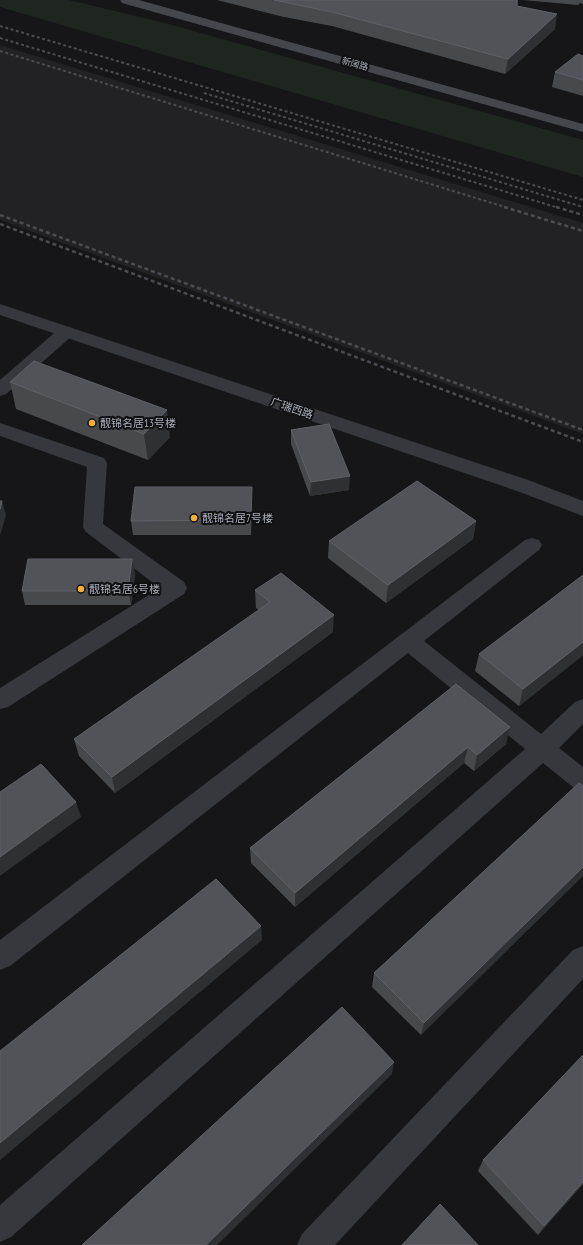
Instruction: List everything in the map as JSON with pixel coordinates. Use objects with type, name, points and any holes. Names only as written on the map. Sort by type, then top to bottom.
[{"type":"main road","name":"新阔路","points":[[126,0],[583,128]]},
{"type":"street","name":"广瑞西路","points":[[0,309],[517,484],[583,510]]},
{"type":"street","points":[[0,390],[66,332]]},
{"type":"street","points":[[0,429],[97,463],[93,526],[176,588],[0,700]]},
{"type":"street","points":[[0,957],[532,545]]},
{"type":"street","points":[[408,641],[583,781]]},
{"type":"street","points":[[0,1226],[542,748],[583,709]]},
{"type":"street","points":[[313,1245],[582,961]]},
{"type":"shaded area","points":[[0,0],[69,0],[165,23],[583,140],[583,177],[0,7]]},
{"type":"shaded area","points":[[0,45],[583,223],[583,434],[0,220]]},
{"type":"building","points":[[274,0],[517,0],[517,6],[557,14],[508,59],[332,12]]},
{"type":"building","points":[[578,54],[583,56],[583,80],[555,72]]},
{"type":"building","points":[[34,361],[167,410],[144,434],[10,382]]},
{"type":"building","points":[[329,424],[350,476],[311,482],[291,430]]},
{"type":"building","points":[[417,481],[476,521],[388,585],[329,541]]},
{"type":"building","points":[[135,487],[252,487],[251,520],[131,521]]},
{"type":"building","points":[[28,559],[132,559],[128,591],[22,591]]},
{"type":"building","points":[[281,573],[334,615],[112,777],[74,739],[270,602],[255,590]]},
{"type":"building","points":[[583,575],[583,642],[523,689],[479,654]]},
{"type":"building","points":[[456,684],[510,727],[477,755],[468,747],[295,893],[250,848]]},
{"type":"building","points":[[41,764],[76,802],[0,857],[0,792]]},
{"type":"building","points":[[579,783],[583,786],[583,867],[424,1023],[374,973]]},
{"type":"building","points":[[216,879],[261,926],[0,1143],[0,1051]]},
{"type":"building","points":[[342,1007],[394,1062],[206,1245],[82,1245]]},
{"type":"building","points":[[583,1055],[583,1182],[544,1226],[483,1160]]},
{"type":"building","points":[[440,1204],[478,1245],[402,1245]]},
{"type":"railway","points":[[0,26],[583,200]]},
{"type":"railway","points":[[0,38],[559,208]]},
{"type":"railway","points":[[0,51],[508,208]]},
{"type":"railway","points":[[204,93],[583,207]]},
{"type":"railway","points":[[504,207],[583,231]]},
{"type":"railway","points":[[556,207],[583,215]]},
{"type":"railway","points":[[0,215],[583,430]]},
{"type":"railway","points":[[0,224],[583,442]]},
{"type":"place","name":"靓锦名居13号楼","points":[[92,423]]},
{"type":"place","name":"靓锦名居7号楼","points":[[194,518]]},
{"type":"place","name":"靓锦名居6号楼","points":[[81,589]]}]
